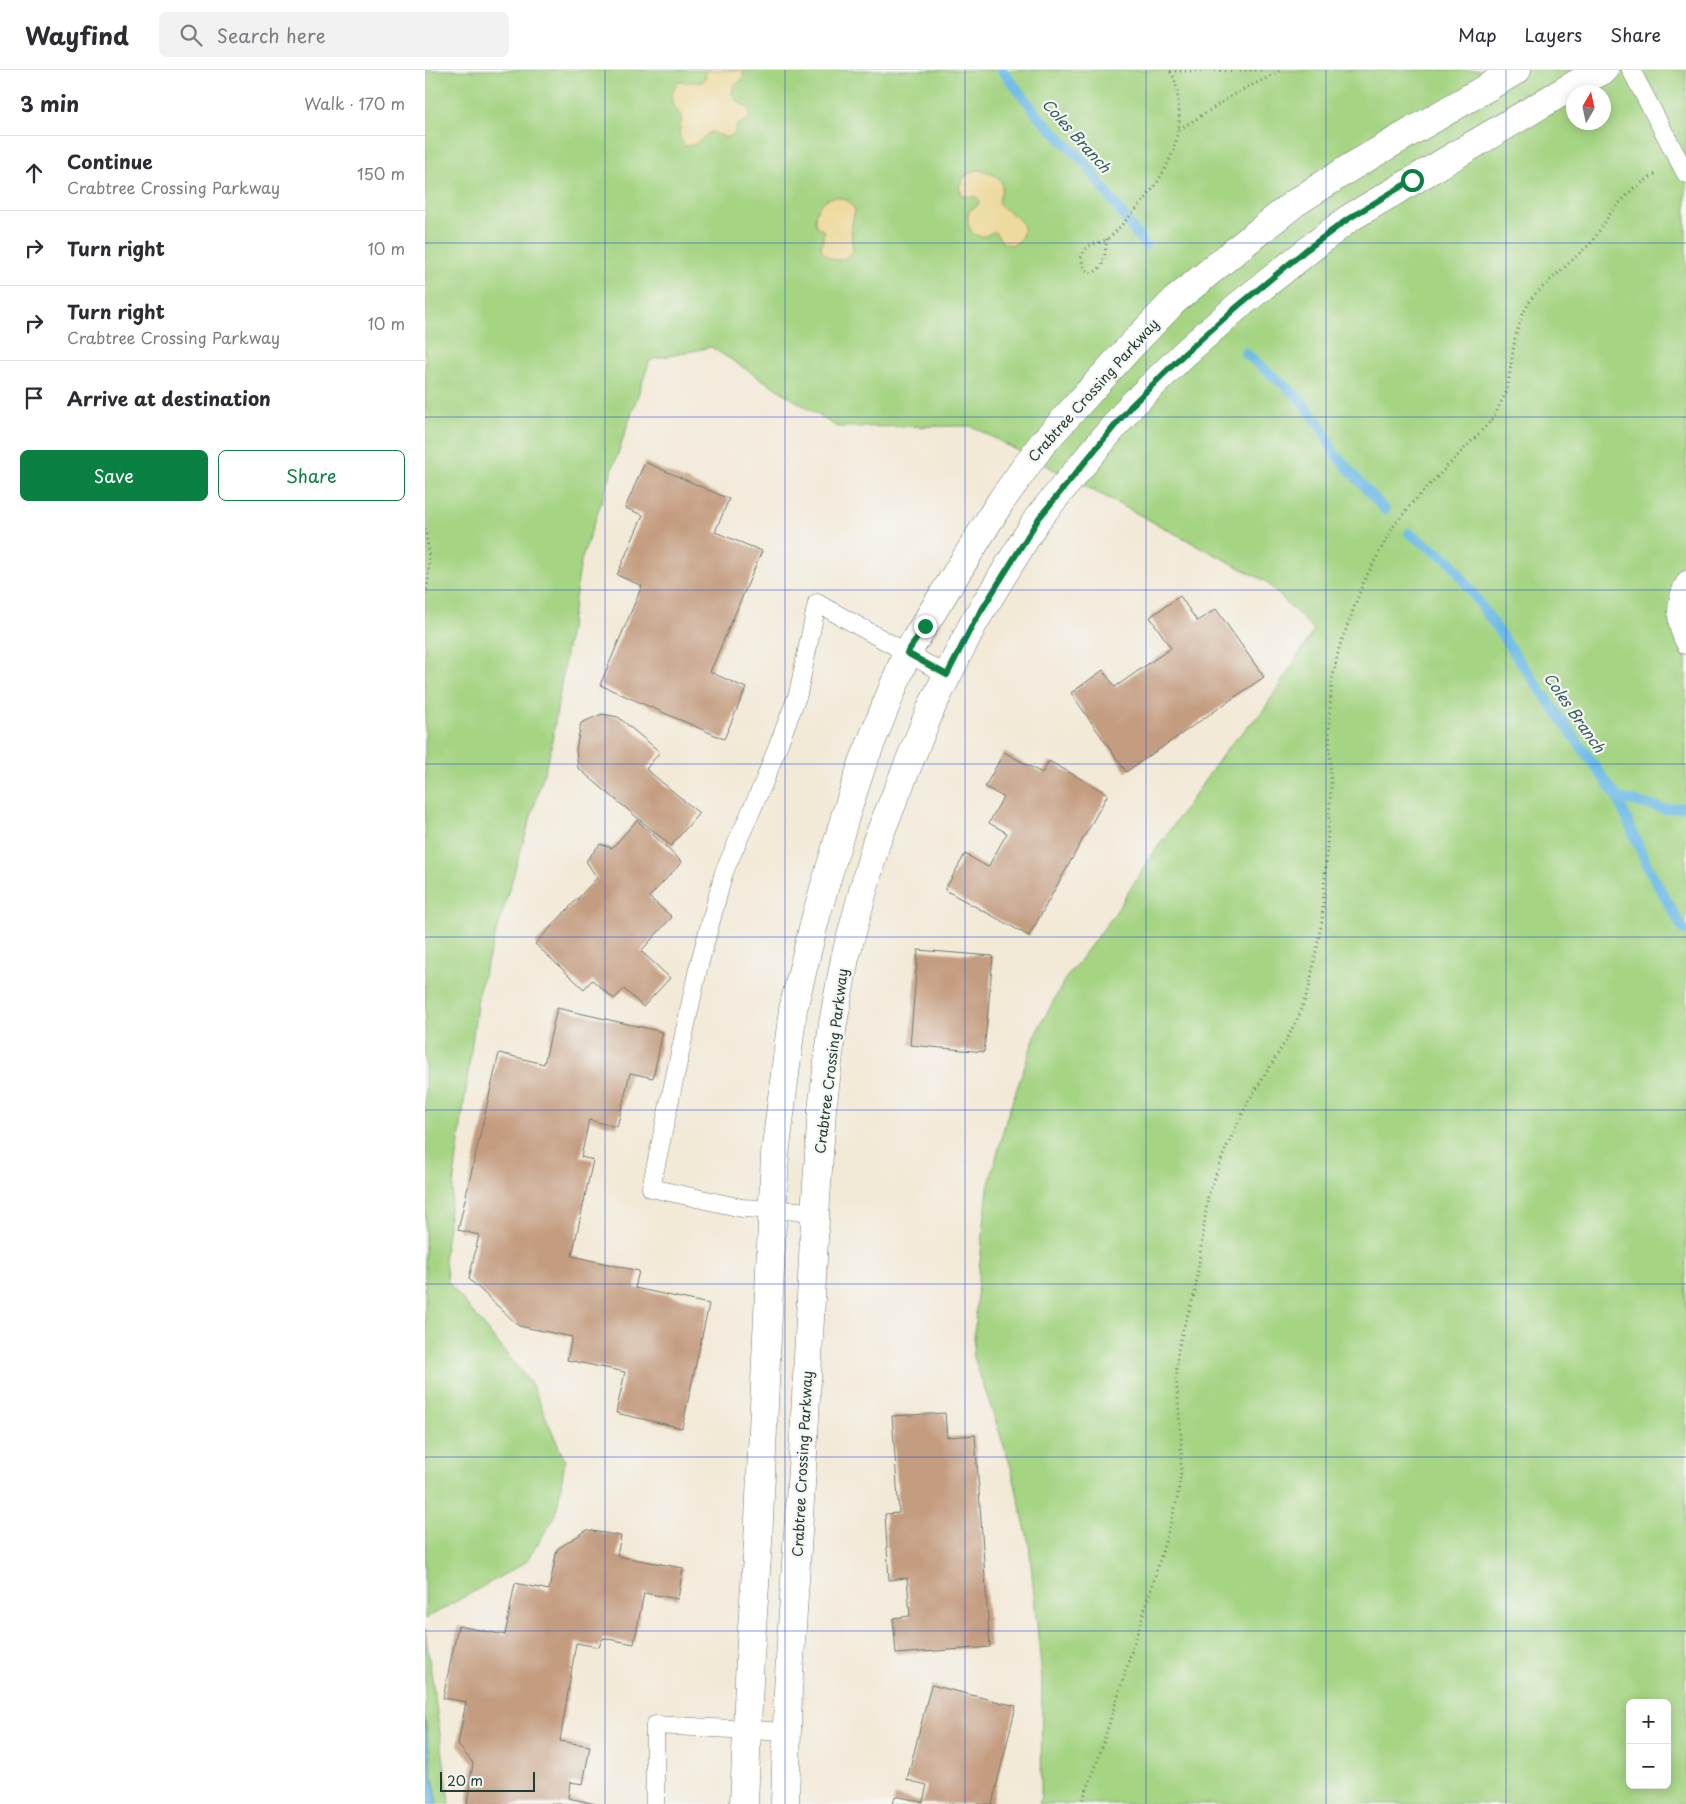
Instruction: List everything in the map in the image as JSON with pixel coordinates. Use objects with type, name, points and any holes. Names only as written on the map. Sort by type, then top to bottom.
[{"type":"street","name":"Crabtree Crossing Parkway","points":[[744,1804],[749,1656],[758,1543],[775,1155],[779,1110],[793,1009],[821,896],[861,765],[907,653],[1001,501],[1041,444],[1174,301],[1295,203],[1351,167],[1517,70]]},
{"type":"street","name":"Crabtree Crossing Parkway","points":[[785,1804],[787,1732],[822,1110],[833,1023],[845,958],[876,843],[907,763],[947,675],[973,624],[1039,518],[1131,406],[1184,354],[1238,306],[1348,219],[1549,100],[1604,70]]},
{"type":"lane","points":[[1631,70],[1683,167]]},
{"type":"lane","points":[[1686,580],[1676,611],[1680,635],[1686,645]]},
{"type":"lane","points":[[816,1212],[742,1208],[651,1188],[697,969],[724,872],[764,782],[798,694],[817,603],[947,675]]},
{"type":"lane","points":[[655,1804],[655,1725],[787,1732]]},
{"type":"path","points":[[1169,71],[1262,70]]},
{"type":"path","points":[[1178,129],[1197,120],[1246,88],[1268,79],[1280,70]]},
{"type":"path","points":[[1108,238],[1103,265],[1092,273],[1084,270],[1081,258],[1085,249],[1089,245],[1099,243],[1108,238],[1147,198],[1169,162],[1178,129],[1179,108],[1175,81],[1169,71]]},
{"type":"path","points":[[1081,1804],[1097,1763],[1177,1500],[1181,1472],[1181,1438],[1176,1376],[1178,1351],[1195,1292],[1208,1196],[1230,1140],[1248,1102],[1287,1039],[1299,1015],[1309,988],[1322,921],[1331,788],[1329,719],[1333,681],[1339,648],[1354,606],[1364,580],[1393,527],[1412,503],[1492,420],[1499,408],[1507,391],[1515,338],[1522,315],[1533,296],[1592,242],[1612,211],[1634,188],[1683,167]]},
{"type":"path","points":[[425,529],[429,549],[429,574],[425,597]]},
{"type":"green space","points":[[425,70],[1686,70],[1686,1804],[1039,1804],[1041,1795],[1042,1677],[1029,1544],[1011,1467],[973,1354],[978,1280],[988,1188],[1007,1117],[1036,1033],[1066,978],[1114,915],[1148,861],[1229,746],[1263,711],[1314,630],[1265,581],[971,426],[837,427],[711,347],[650,360],[581,561],[550,753],[479,990],[444,1255],[448,1282],[532,1385],[565,1461],[556,1515],[526,1562],[425,1619]]},
{"type":"green space","points":[[425,1629],[450,1804],[425,1804]]},
{"type":"sand","points":[[707,70],[743,70],[744,75],[740,82],[734,85],[732,94],[736,100],[750,110],[749,119],[736,126],[735,133],[727,138],[712,132],[693,145],[685,146],[680,135],[682,117],[673,104],[672,92],[679,82],[702,82]]},
{"type":"sand","points":[[978,170],[990,173],[1000,180],[1002,188],[999,204],[1017,217],[1023,225],[1022,236],[1013,245],[1003,243],[995,232],[979,236],[970,230],[968,222],[969,211],[978,205],[979,200],[977,197],[962,196],[959,188],[965,176]]},
{"type":"sand","points":[[837,197],[849,201],[855,210],[851,229],[853,251],[841,260],[829,257],[821,250],[824,231],[816,226],[815,221],[819,206],[827,200]]},
{"type":"water","points":[[425,1718],[432,1773],[438,1804],[425,1804]]},
{"type":"building","points":[[645,462],[729,499],[715,532],[762,551],[710,672],[746,688],[724,739],[600,685],[642,586],[617,575],[643,515],[625,508]]},
{"type":"building","points":[[1180,596],[1197,621],[1216,609],[1264,677],[1126,772],[1071,693],[1103,670],[1115,687],[1171,648],[1150,617]]},
{"type":"building","points":[[602,714],[618,717],[660,752],[646,769],[699,813],[671,846],[578,768],[576,750],[581,723]]},
{"type":"building","points":[[1004,752],[1042,773],[1049,761],[1108,794],[1029,936],[945,890],[965,854],[988,867],[1007,833],[989,823],[1003,797],[985,787]]},
{"type":"building","points":[[637,820],[682,862],[649,897],[672,917],[641,951],[670,978],[643,1007],[624,989],[614,999],[592,980],[584,989],[535,944],[597,878],[586,861],[600,844],[612,848]]},
{"type":"building","points":[[918,950],[993,956],[984,1052],[910,1045]]},
{"type":"building","points":[[557,1008],[663,1032],[653,1078],[630,1073],[617,1127],[589,1120],[581,1157],[593,1160],[572,1256],[639,1271],[635,1288],[709,1304],[682,1428],[616,1413],[625,1372],[567,1360],[572,1337],[519,1326],[469,1279],[479,1235],[458,1230],[499,1053],[544,1064]]},
{"type":"building","points":[[945,1413],[947,1437],[975,1435],[990,1647],[896,1654],[893,1618],[910,1616],[907,1578],[889,1580],[885,1514],[899,1513],[892,1416]]},
{"type":"building","points":[[587,1530],[621,1536],[617,1556],[683,1568],[678,1599],[644,1593],[634,1644],[603,1638],[599,1647],[576,1643],[560,1741],[590,1746],[583,1784],[570,1782],[568,1798],[596,1804],[467,1804],[473,1763],[458,1745],[466,1702],[443,1698],[458,1626],[505,1635],[515,1583],[549,1590],[557,1549]]},
{"type":"building","points":[[931,1685],[1016,1706],[992,1804],[893,1804],[895,1796],[923,1802],[927,1785],[907,1780]]},
{"type":"waterway","name":"Coles Branch","points":[[1002,70],[1041,119],[1085,163],[1145,245]]},
{"type":"waterway","name":"Coles Branch","points":[[1245,353],[1296,395],[1319,423],[1335,454],[1385,510]]},
{"type":"waterway","name":"Coles Branch","points":[[1409,533],[1451,562],[1617,797],[1647,865],[1681,926],[1686,931]]},
{"type":"waterway","points":[[1617,797],[1664,809],[1686,807]]},
{"type":"route","points":[[925,626],[907,653],[947,675],[973,624],[1039,518],[1083,462],[1131,406],[1184,354],[1306,250],[1348,219],[1412,180]]}]
